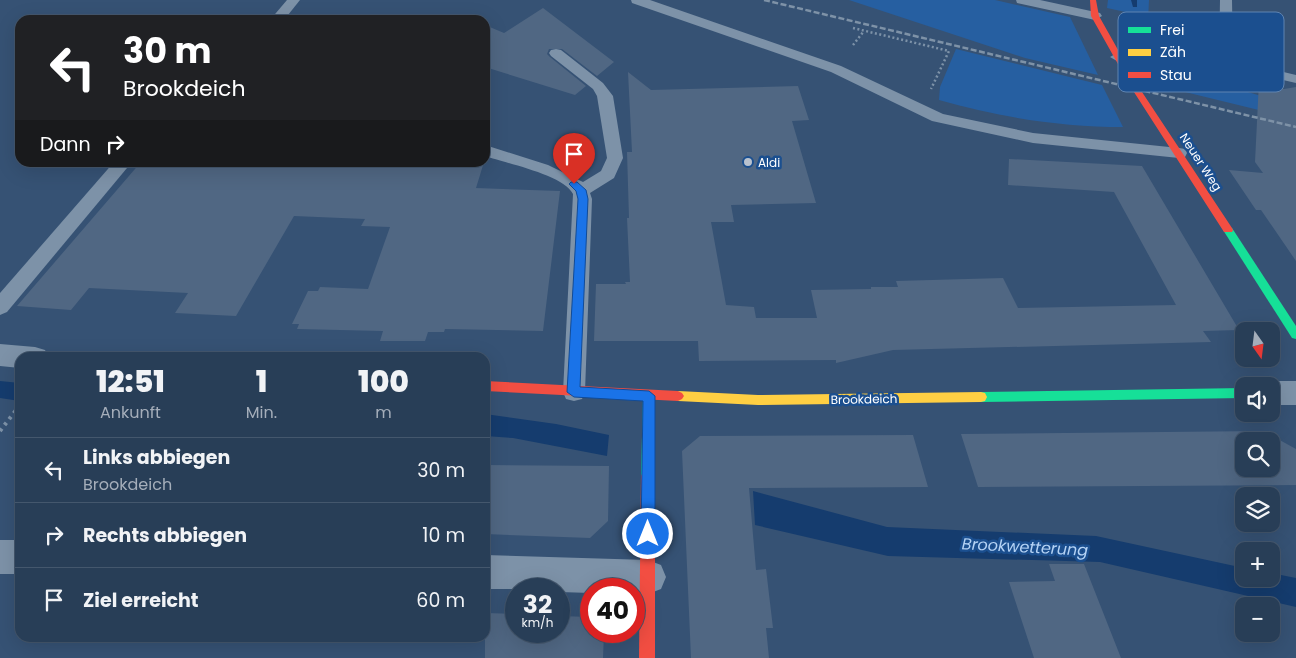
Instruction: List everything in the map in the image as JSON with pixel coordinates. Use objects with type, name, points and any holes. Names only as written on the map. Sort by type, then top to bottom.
[{"type":"street","name":"Neuer Weg","points":[[1093,0],[1095,16],[1117,57]]},
{"type":"street","name":"Neuer Weg","points":[[1140,92],[1292,323]]},
{"type":"street","points":[[0,355],[15,356]]},
{"type":"street","name":"Brookdeich","points":[[490,386],[649,396],[758,400],[1235,393]]},
{"type":"street","points":[[1280,393],[1296,393]]},
{"type":"street","points":[[647,658],[649,396]]},
{"type":"street","points":[[0,557],[15,557]]},
{"type":"street","points":[[490,572],[648,577]]},
{"type":"lane","points":[[281,15],[294,0]]},
{"type":"lane","points":[[638,0],[836,69],[938,118],[1033,138],[1179,153]]},
{"type":"lane","points":[[1022,0],[1095,16]]},
{"type":"lane","points":[[556,53],[598,86],[605,96],[614,158],[608,174],[581,190]]},
{"type":"lane","points":[[490,152],[560,177],[581,190],[583,199],[574,392]]},
{"type":"lane","points":[[0,307],[120,167]]},
{"type":"path","points":[[853,28],[949,51],[921,110]]},
{"type":"path","points":[[853,45],[864,31]]},
{"type":"path","points":[[0,431],[15,411]]},
{"type":"shaded area","points":[[849,0],[995,0],[1070,17],[1098,75],[1025,58]]},
{"type":"shaded area","points":[[1108,0],[1149,0],[1148,12],[1125,12],[1107,8]]},
{"type":"shaded area","points":[[956,49],[1102,85],[1123,127],[1100,127],[1030,120],[939,100],[940,87]]},
{"type":"shaded area","points":[[1185,92],[1248,92],[1291,105],[1296,119]]},
{"type":"water","points":[[0,381],[15,382],[15,400],[0,398]]},
{"type":"water","points":[[490,415],[556,424],[609,435],[607,456],[513,438],[490,436]]},
{"type":"water","name":"Brookwetterung","points":[[753,491],[887,527],[1096,536],[1235,566],[1235,587],[1280,587],[1280,575],[1296,578],[1296,607],[1280,603],[1280,597],[1252,597],[1100,562],[888,556],[755,525]]},
{"type":"building","points":[[543,8],[614,62],[597,76],[562,49],[549,49],[547,54],[550,57],[586,86],[575,95],[490,69],[490,27],[504,33]]},
{"type":"building","points":[[628,72],[651,90],[798,86],[809,120],[792,121],[816,203],[731,205],[734,222],[711,222],[726,305],[754,307],[756,318],[817,318],[811,290],[898,287],[896,281],[1003,278],[1018,308],[1176,305],[1114,192],[1008,185],[1009,159],[1142,166],[1235,323],[1235,330],[1203,331],[1211,342],[893,350],[836,363],[836,360],[699,361],[698,341],[594,341],[596,284],[626,284],[625,282],[630,282],[627,218],[629,218],[627,152],[632,152]]},
{"type":"building","points":[[1296,87],[1296,261],[1261,210],[1256,210],[1229,170],[1263,173],[1255,162],[1258,92],[1284,92],[1284,89]]},
{"type":"building","points":[[137,167],[482,167],[476,188],[560,191],[543,331],[445,329],[444,332],[428,332],[425,341],[380,341],[383,331],[297,329],[299,324],[292,324],[308,291],[318,291],[320,287],[368,289],[390,227],[361,226],[365,219],[294,216],[236,316],[175,313],[188,293],[89,288],[71,310],[17,306]]},
{"type":"building","points":[[1263,431],[1265,432],[1235,432],[1235,477],[1280,477],[1280,440],[1296,449],[1296,485],[978,487],[961,434]]},
{"type":"building","points":[[913,435],[928,487],[749,488],[756,570],[766,569],[773,628],[766,628],[769,658],[691,658],[682,451],[700,436]]},
{"type":"building","points":[[490,465],[609,466],[608,521],[590,538],[490,534]]},
{"type":"building","points":[[1049,564],[1084,564],[1121,658],[1034,658],[1009,582],[1055,581]]},
{"type":"building","points":[[490,613],[505,614],[505,643],[570,643],[570,616],[580,617],[580,643],[604,643],[603,658],[485,658],[485,642],[490,642]]},
{"type":"waterway","points":[[1134,0],[1135,6]]},
{"type":"railway","points":[[764,0],[1118,85]]},
{"type":"railway","points":[[1149,92],[1296,127]]},
{"type":"traffic: fast","points":[[1228,230],[1296,335]]},
{"type":"traffic: fast","points":[[981,397],[1235,393]]},
{"type":"traffic: fast","points":[[648,476],[649,396]]},
{"type":"traffic: slow","points":[[678,396],[758,400],[981,397]]},
{"type":"traffic: jam","points":[[1093,0],[1095,16],[1118,57]]},
{"type":"traffic: jam","points":[[1138,92],[1228,230]]},
{"type":"traffic: jam","points":[[490,386],[678,396]]},
{"type":"traffic: jam","points":[[647,658],[648,476]]},
{"type":"place","name":"Aldi","points":[[748,162]]},
{"type":"route","points":[[574,184],[581,190],[583,199],[574,392],[649,396],[648,534]]}]
